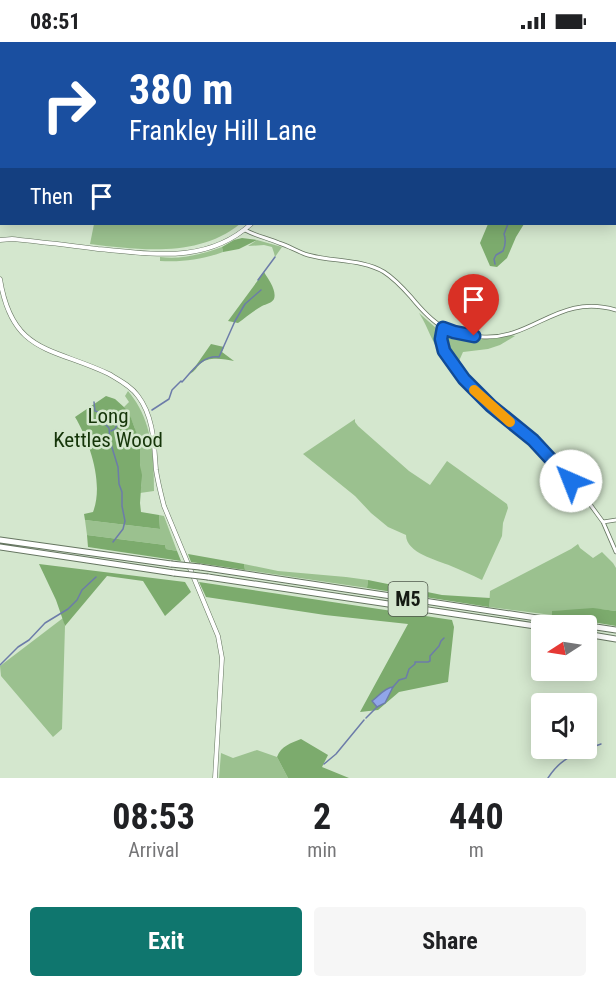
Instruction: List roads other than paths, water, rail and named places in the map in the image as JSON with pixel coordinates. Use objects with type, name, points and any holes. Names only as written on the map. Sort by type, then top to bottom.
[{"type":"highway","name":"M5","points":[[0,540],[200,567],[616,630]]},
{"type":"highway","name":"M5","points":[[0,547],[531,625]]},
{"type":"highway","points":[[597,636],[616,639]]},
{"type":"street","points":[[0,240],[12,239],[137,253],[176,254],[191,253],[213,247],[250,225]]},
{"type":"street","points":[[245,230],[308,255],[373,267],[386,273],[434,322],[443,328],[464,335],[495,337],[518,332],[552,315],[586,306],[616,310]]},
{"type":"street","points":[[0,279],[7,309],[27,338],[55,354],[96,368],[114,377],[129,386],[144,405],[154,436],[159,490],[164,506],[218,636],[222,658],[215,778]]},
{"type":"street","points":[[443,328],[441,339],[444,351],[464,379],[491,406],[542,448],[584,496],[603,522],[616,552]]},
{"type":"street","points":[[603,522],[616,520]]},
{"type":"water","points":[[393,687],[385,703],[377,707],[372,701]]},
{"type":"waterway","points":[[495,264],[496,255],[504,249],[504,234],[508,225]]},
{"type":"waterway","points":[[258,280],[275,257]]},
{"type":"waterway","points":[[152,410],[169,399],[172,390],[202,361],[219,357],[245,304],[261,290]]},
{"type":"waterway","points":[[94,402],[95,411],[99,412],[109,428],[122,492],[125,521],[123,529],[113,542]]},
{"type":"waterway","points":[[111,431],[115,429],[122,415]]},
{"type":"waterway","points":[[0,665],[45,623],[68,609],[77,600],[82,590],[96,577]]},
{"type":"waterway","points":[[393,687],[399,680],[406,678],[415,662],[430,661],[430,656],[444,638]]},
{"type":"waterway","points":[[366,718],[377,707]]},
{"type":"waterway","points":[[324,764],[336,754],[364,720]]},
{"type":"waterway","points":[[548,778],[565,760],[601,744]]},
{"type":"park label","name":"Long Kettles Wood","points":[[108,428]]}]
